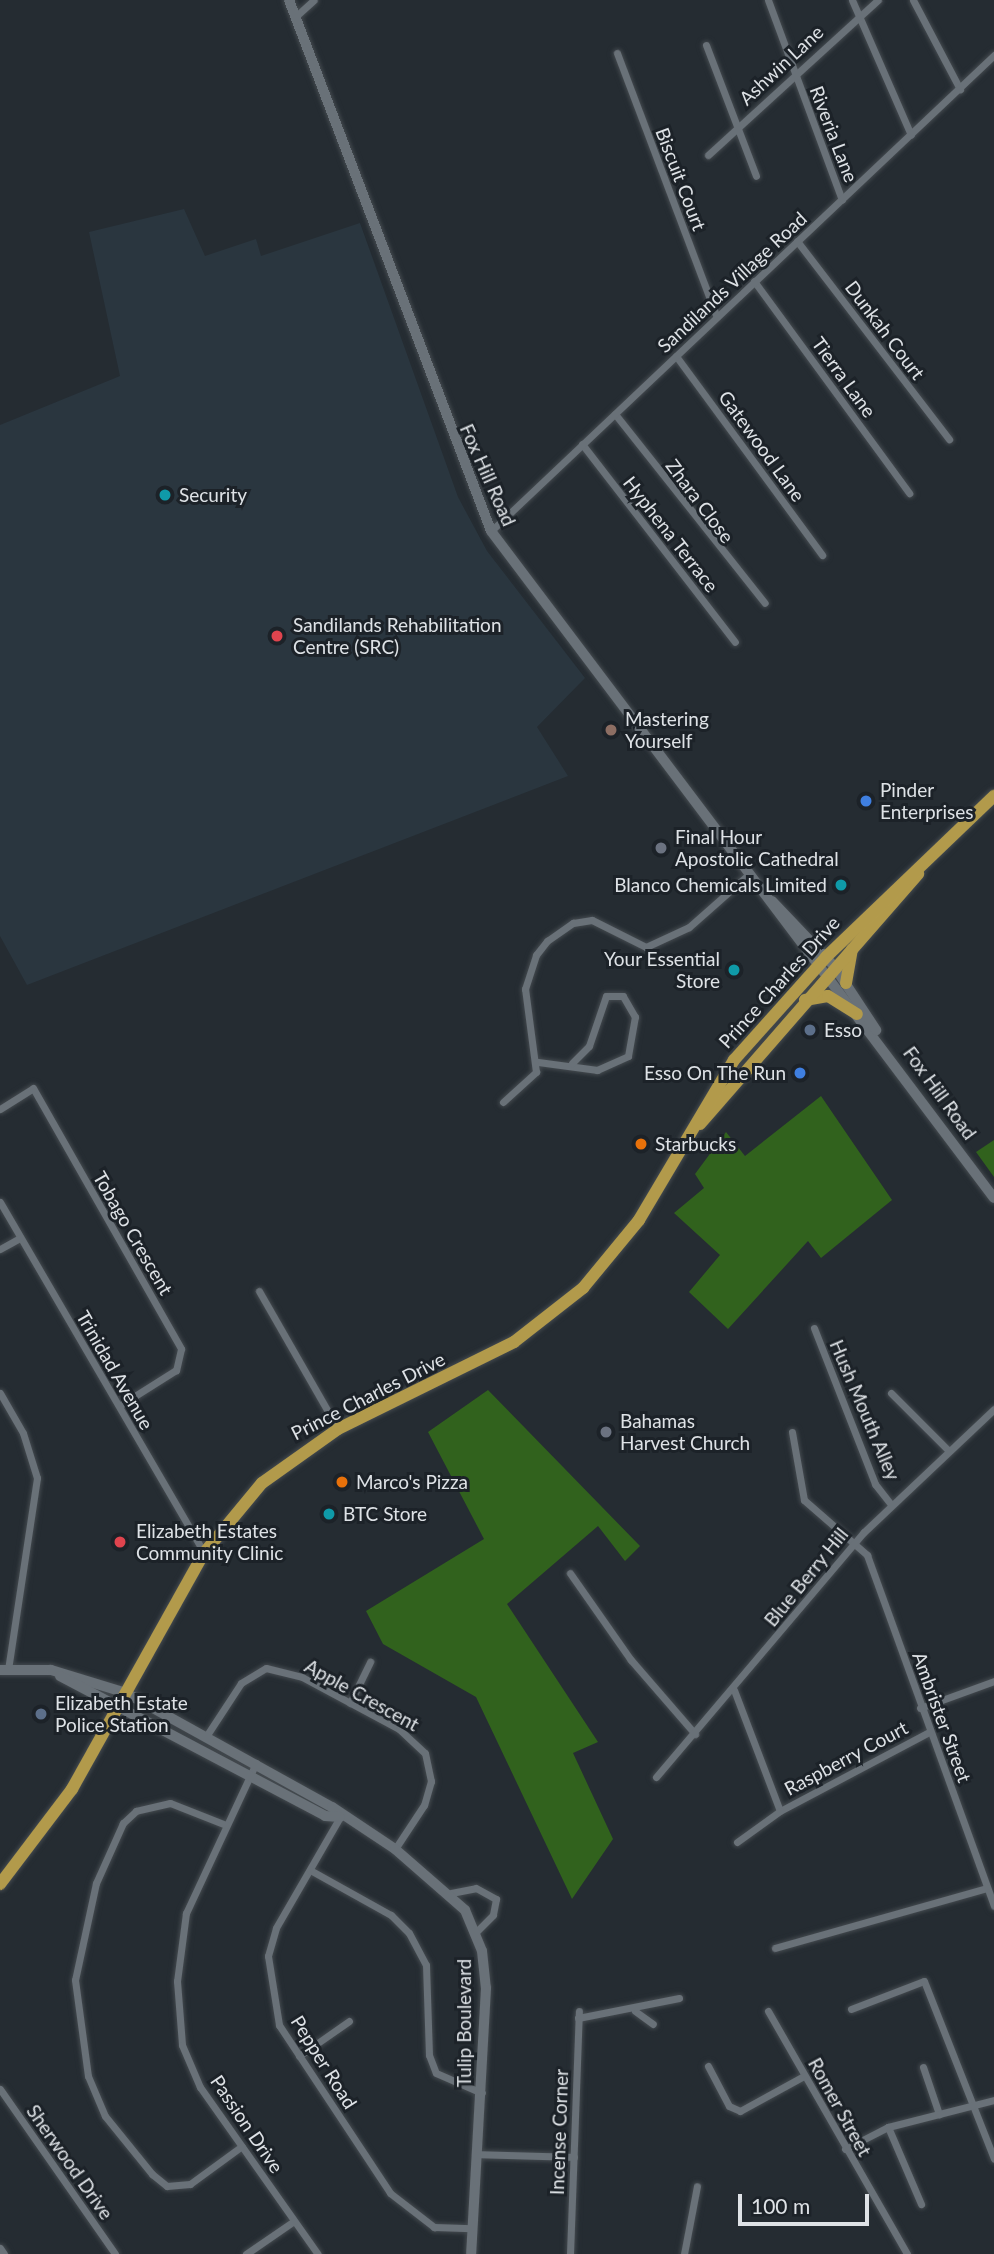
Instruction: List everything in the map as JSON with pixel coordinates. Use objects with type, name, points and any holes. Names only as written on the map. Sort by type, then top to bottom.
[{"type":"highway","name":"Prince Charles Drive","points":[[0,1884],[72,1789],[118,1712],[204,1553],[281,1465],[338,1429],[514,1342],[564,1305],[616,1252],[734,1060],[933,854],[994,796]]},
{"type":"highway","name":"Prince Charles Drive","points":[[676,1155],[803,1001],[826,965],[856,943],[933,854]]},
{"type":"highway","points":[[846,983],[856,943]]},
{"type":"highway","points":[[803,1001],[828,996],[857,1014]]},
{"type":"main road","name":"Fox Hill Road","points":[[289,0],[491,531],[771,901],[826,965],[846,983],[882,1042],[994,1198]]},
{"type":"main road","name":"Fox Hill Road","points":[[826,965],[857,1014],[882,1042]]},
{"type":"main road","name":"Tulip Boulevard","points":[[4,1670],[51,1670],[127,1693],[256,1763],[395,1849],[451,1893],[476,1932],[486,1988],[471,2254]]},
{"type":"main road","name":"Tulip Boulevard","points":[[51,1670],[118,1712],[324,1816],[340,1817]]},
{"type":"street","points":[[295,17],[314,0]]},
{"type":"street","name":"Riveria Lane","points":[[768,0],[842,200]]},
{"type":"street","points":[[852,0],[911,135]]},
{"type":"street","name":"Ashwin Lane","points":[[708,155],[793,72],[878,0]]},
{"type":"street","points":[[913,0],[960,89]]},
{"type":"street","points":[[706,45],[756,176]]},
{"type":"street","name":"Biscuit Court","points":[[617,53],[717,317]]},
{"type":"street","name":"Sandilands Village Road","points":[[491,531],[994,55]]},
{"type":"street","name":"Dunkah Court","points":[[797,241],[949,439]]},
{"type":"street","name":"Tierra Lane","points":[[754,281],[909,493]]},
{"type":"street","name":"Gatewood Lane","points":[[676,356],[822,555]]},
{"type":"street","name":"Zhara Close","points":[[615,414],[765,603]]},
{"type":"street","name":"Hyphena Terrace","points":[[582,444],[735,642]]},
{"type":"street","points":[[503,1102],[531,1082],[538,1062],[525,989],[536,955],[548,941],[573,923],[593,920],[646,947],[689,927],[750,873]]},
{"type":"street","points":[[538,1062],[572,1063],[597,1070],[628,1056],[635,1017],[624,996],[606,996],[589,1046],[572,1063]]},
{"type":"street","name":"Tobago Crescent","points":[[0,1109],[33,1088],[181,1349],[176,1370],[119,1406]]},
{"type":"street","name":"Trinidad Avenue","points":[[0,1202],[204,1553]]},
{"type":"street","points":[[0,1249],[20,1238]]},
{"type":"street","points":[[258,1291],[338,1429]]},
{"type":"street","name":"Hush Mouth Alley","points":[[814,1328],[875,1484],[890,1503]]},
{"type":"street","points":[[0,1393],[23,1433],[37,1478],[4,1670]]},
{"type":"street","points":[[891,1393],[947,1449]]},
{"type":"street","name":"Blue Berry Hill","points":[[656,1777],[734,1690],[890,1503],[994,1409]]},
{"type":"street","points":[[792,1432],[804,1500],[834,1532],[855,1542]]},
{"type":"street","name":"Ambrister Street","points":[[855,1542],[867,1555],[920,1708],[994,1906]]},
{"type":"street","points":[[570,1573],[631,1660],[695,1734]]},
{"type":"street","points":[[350,1703],[370,1662]]},
{"type":"street","name":"Apple Crescent","points":[[207,1735],[241,1682],[266,1668],[302,1677],[410,1736],[429,1763],[428,1795],[395,1849]]},
{"type":"street","points":[[920,1708],[994,1681]]},
{"type":"street","name":"Raspberry Court","points":[[734,1690],[780,1811],[929,1732]]},
{"type":"street","name":"Passion Drive","points":[[256,1763],[186,1913],[177,1981],[182,2045],[200,2087],[318,2254]]},
{"type":"street","points":[[226,1825],[170,1803],[136,1811],[123,1823],[96,1883],[79,1945],[76,1991],[88,2076],[106,2116],[152,2174],[167,2186],[190,2184],[242,2146]]},
{"type":"street","points":[[737,1842],[780,1811]]},
{"type":"street","name":"Pepper Road","points":[[340,1817],[276,1928],[268,1956],[279,2025],[390,2193],[434,2227],[472,2228]]},
{"type":"street","points":[[310,1870],[391,1915],[409,1933],[426,1965],[429,2055],[436,2073],[482,2093]]},
{"type":"street","points":[[451,1893],[476,1888],[496,1899],[493,1915],[476,1932]]},
{"type":"street","points":[[775,1948],[987,1888]]},
{"type":"street","points":[[851,2009],[924,1981],[976,2105],[994,2159]]},
{"type":"street","points":[[635,2011],[679,1998]]},
{"type":"street","points":[[635,2011],[653,2024]]},
{"type":"street","name":"Incense Corner","points":[[570,2254],[578,2015],[635,2011]]},
{"type":"street","name":"Romer Street","points":[[768,2011],[907,2254]]},
{"type":"street","points":[[299,2056],[349,2021]]},
{"type":"street","points":[[708,2066],[729,2106],[740,2111],[804,2076]]},
{"type":"street","points":[[923,2067],[939,2114]]},
{"type":"street","name":"Sherwood Drive","points":[[0,2089],[115,2254]]},
{"type":"street","points":[[845,2149],[888,2127],[994,2100]]},
{"type":"street","points":[[888,2127],[921,2204]]},
{"type":"street","points":[[475,2154],[573,2157]]},
{"type":"street","points":[[684,2254],[697,2186]]},
{"type":"street","points":[[246,2254],[295,2221]]},
{"type":"street","points":[[0,2248],[4,2254]]},
{"type":"shaded area","name":"Sandilands Rehabilitation Centre (SRC)","points":[[184,209],[205,256],[256,239],[261,256],[360,223],[458,497],[487,551],[585,678],[537,727],[568,776],[27,985],[0,936],[0,425],[120,376],[89,232]]},
{"type":"green space","points":[[821,1096],[892,1200],[821,1258],[808,1241],[728,1329],[689,1292],[720,1255],[674,1213],[704,1188],[695,1174],[726,1132],[745,1156]]},
{"type":"green space","points":[[994,1140],[994,1177],[976,1152]]},
{"type":"green space","points":[[488,1390],[640,1546],[625,1561],[598,1526],[507,1604],[598,1742],[573,1753],[613,1839],[572,1899],[476,1697],[383,1644],[366,1611],[484,1539],[428,1432]]},
{"type":"place","name":"Security","points":[[165,495]]},
{"type":"place","name":"Sandilands Rehabilitation Centre (SRC)","points":[[277,636]]},
{"type":"place","name":"Mastering Yourself","points":[[611,730]]},
{"type":"place","name":"Pinder Enterprises","points":[[866,801]]},
{"type":"place","name":"Final Hour Apostolic Cathedral","points":[[661,848]]},
{"type":"place","name":"Blanco Chemicals Limited","points":[[841,885]]},
{"type":"place","name":"Your Essential Store","points":[[734,970]]},
{"type":"place","name":"Esso","points":[[810,1030]]},
{"type":"place","name":"Esso On The Run","points":[[800,1073]]},
{"type":"place","name":"Starbucks","points":[[641,1144]]},
{"type":"place","name":"Bahamas Harvest Church","points":[[606,1432]]},
{"type":"place","name":"Marco's Pizza","points":[[342,1482]]},
{"type":"place","name":"BTC Store","points":[[329,1514]]},
{"type":"place","name":"Elizabeth Estates Community Clinic","points":[[120,1542]]},
{"type":"place","name":"Elizabeth Estate Police Station","points":[[41,1714]]}]
